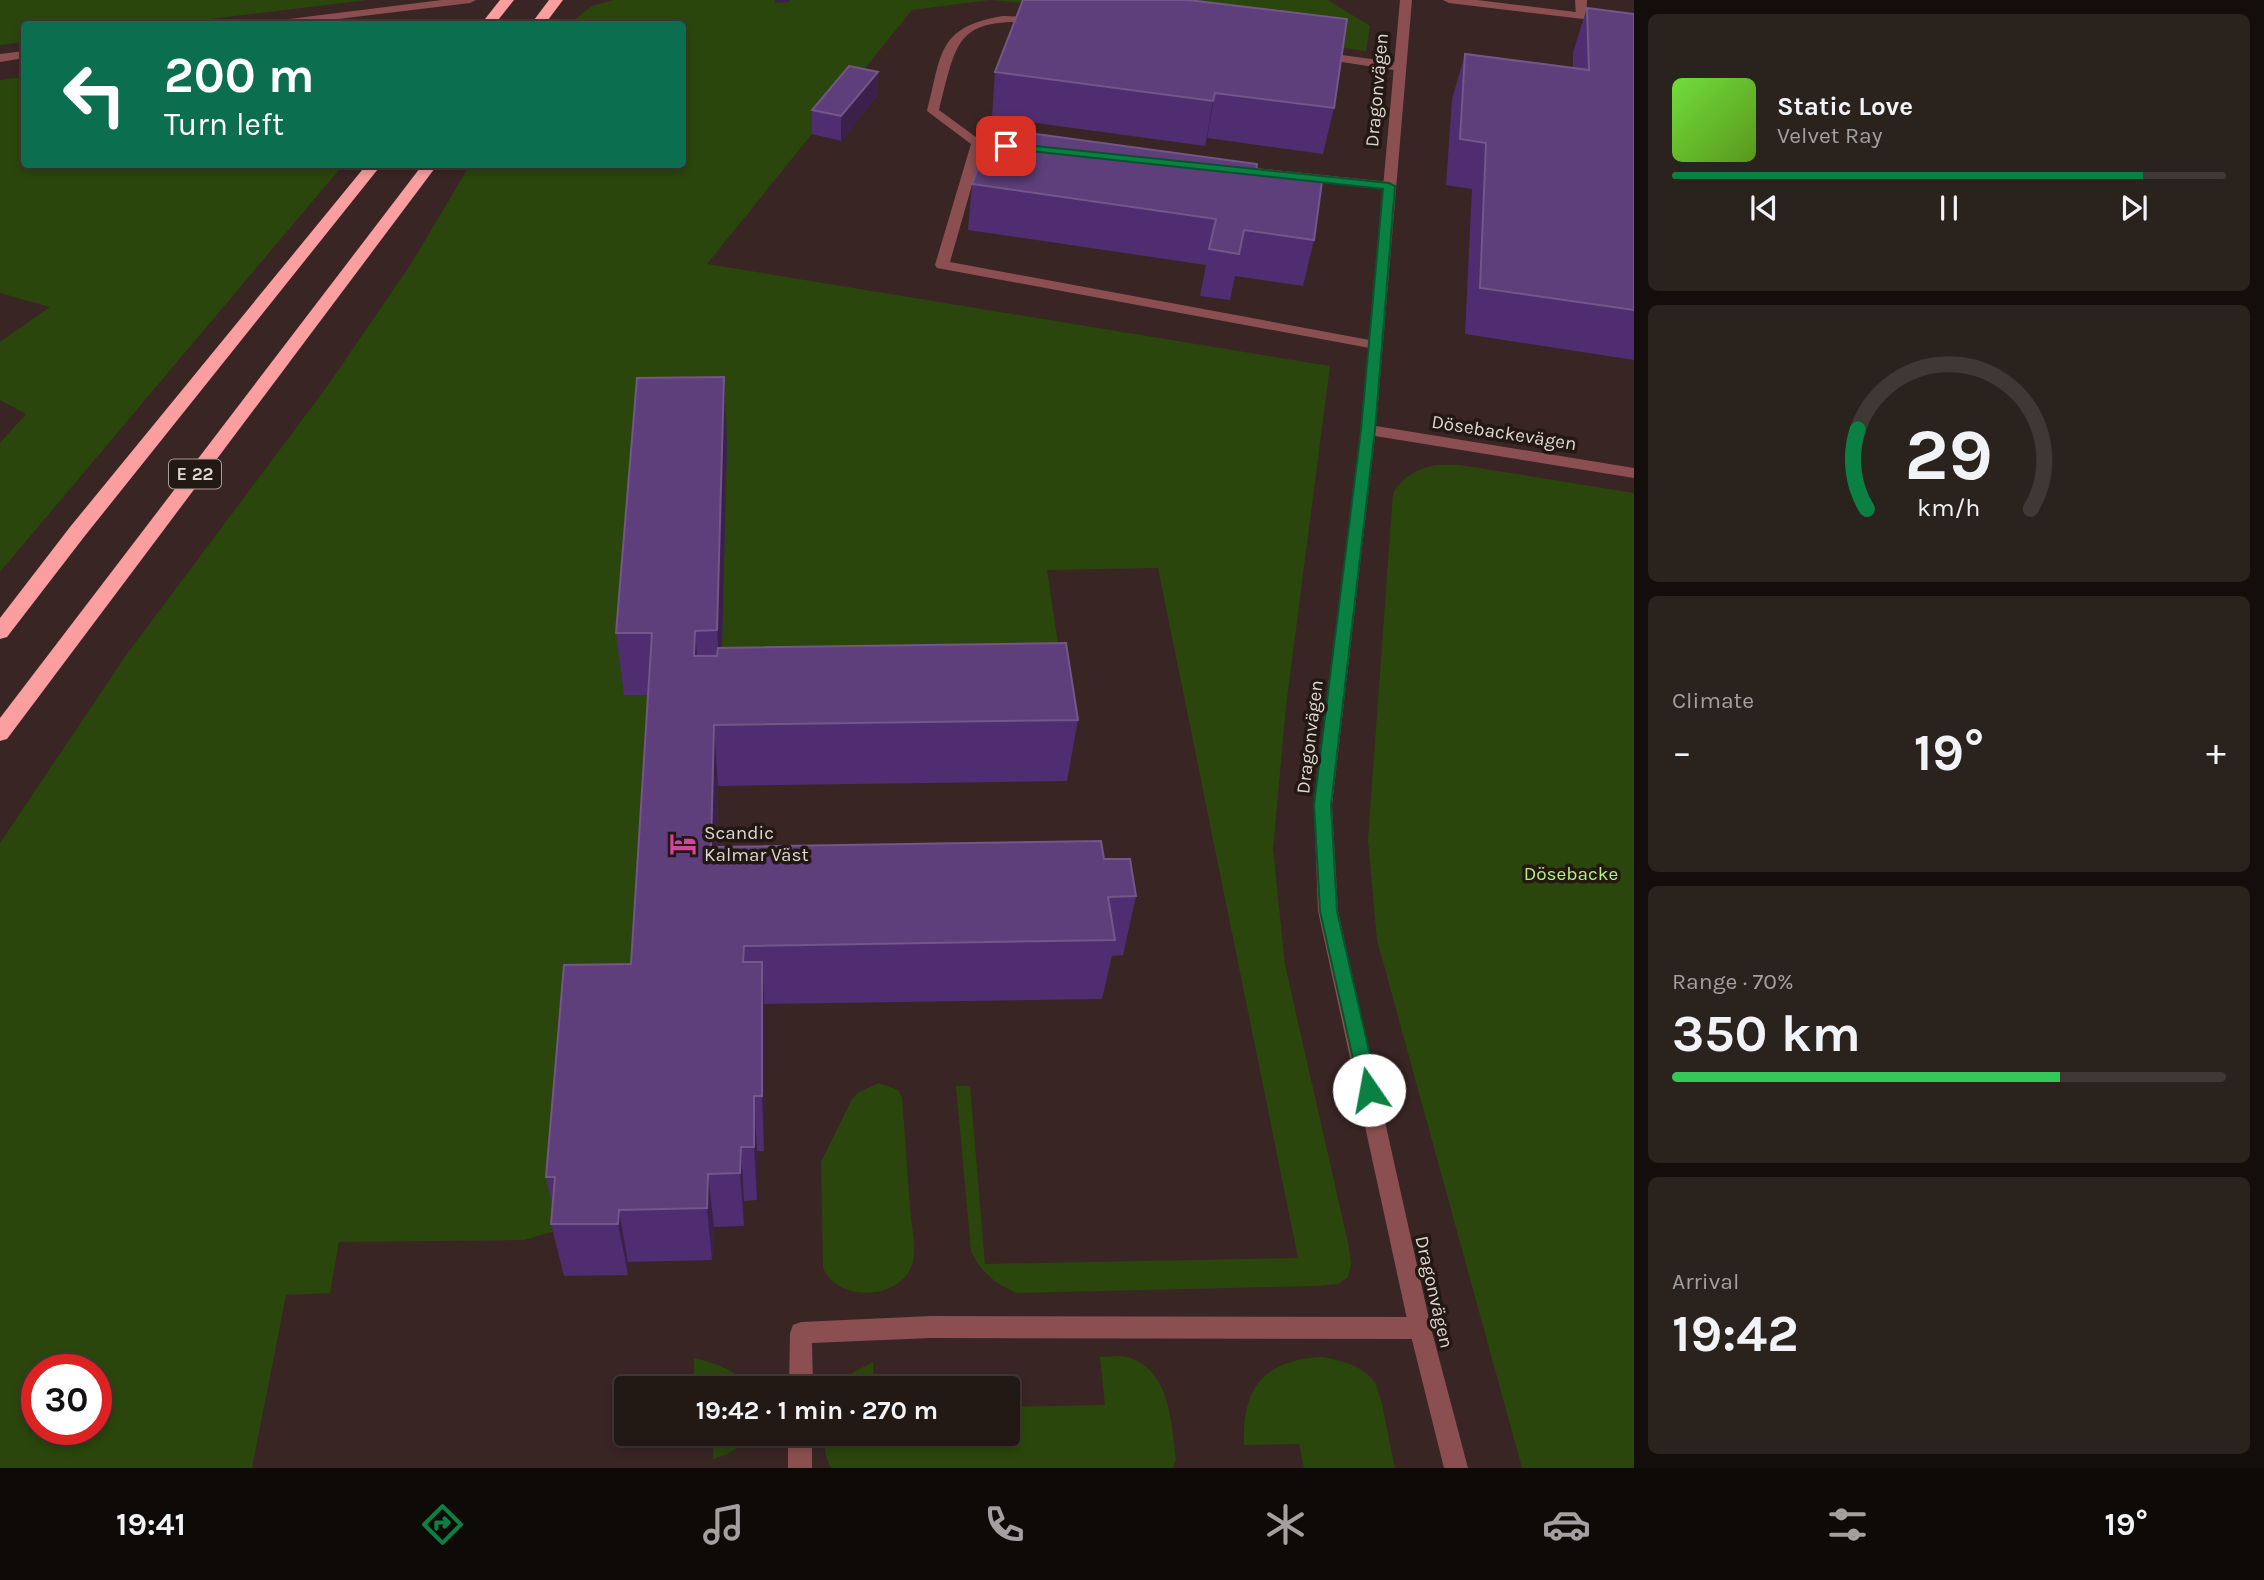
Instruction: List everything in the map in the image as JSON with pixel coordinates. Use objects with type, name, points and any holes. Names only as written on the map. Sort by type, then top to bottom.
[{"type":"highway","points":[[490,21],[507,0]]},
{"type":"highway","points":[[540,21],[556,0]]},
{"type":"highway","name":"E 22","points":[[0,632],[77,532],[372,168]]},
{"type":"highway","name":"E 22","points":[[0,733],[428,168]]},
{"type":"street","points":[[298,21],[470,0]]},
{"type":"street","name":"Dragonvägen","points":[[1406,0],[1368,430],[1323,805],[1328,911],[1420,1328],[1456,1468]]},
{"type":"street","points":[[1449,0],[1634,22]]},
{"type":"street","points":[[1581,0],[1582,16]]},
{"type":"street","points":[[1049,21],[1022,18],[995,20],[967,30],[950,44],[933,111],[985,144],[942,265],[1376,345]]},
{"type":"street","points":[[0,58],[21,55]]},
{"type":"street","points":[[1307,55],[1400,67]]},
{"type":"street","points":[[1237,170],[1389,186]]},
{"type":"street","name":"Dösebackevägen","points":[[1368,430],[1634,473]]},
{"type":"street","points":[[801,1376],[802,1333],[931,1327],[1420,1328]]},
{"type":"street","points":[[800,1446],[800,1468]]},
{"type":"shaded area","points":[[0,0],[1634,0],[1634,1468],[0,1468]]},
{"type":"green space","points":[[0,0],[367,0],[194,21],[21,21],[21,42],[0,45]]},
{"type":"green space","points":[[614,0],[990,0],[912,10],[707,264],[1330,366],[1286,706],[1273,849],[1285,965],[1349,1247],[1351,1265],[1348,1277],[1338,1284],[1316,1286],[1016,1293],[989,1277],[971,1251],[956,1086],[970,1086],[985,1264],[1298,1258],[1158,568],[1047,570],[1067,705],[700,693],[624,695],[658,695],[639,1022],[559,1230],[524,1240],[339,1242],[330,1293],[286,1295],[252,1468],[0,1468],[0,843],[127,654],[326,388],[411,264],[468,168],[686,168],[686,21],[573,21],[592,6]]},
{"type":"green space","points":[[990,0],[1328,0],[1370,26],[1366,51]]},
{"type":"green space","points":[[21,77],[21,168],[340,168],[0,572],[0,443],[26,414],[0,400],[0,342],[50,307],[0,293],[0,80]]},
{"type":"green space","name":"Dösebacke","points":[[1435,465],[1460,465],[1634,493],[1634,1468],[1522,1468],[1377,940],[1368,840],[1393,493],[1401,482],[1411,475]]},
{"type":"green space","points":[[879,1083],[898,1090],[902,1098],[914,1256],[909,1271],[900,1282],[887,1289],[858,1292],[843,1288],[831,1280],[823,1268],[821,1162],[852,1099],[859,1092]]},
{"type":"green space","points":[[1124,1356],[1142,1364],[1153,1373],[1161,1385],[1170,1414],[1176,1459],[1173,1468],[831,1468],[827,1460],[825,1446],[1020,1446],[1020,1407],[1105,1405],[1100,1357]]},
{"type":"green space","points":[[1322,1357],[1358,1368],[1375,1383],[1395,1468],[1304,1468],[1299,1444],[1244,1445],[1247,1407],[1260,1380],[1285,1364]]},
{"type":"green space","points":[[694,1358],[725,1368],[737,1376],[694,1376]]},
{"type":"green space","points":[[873,1362],[874,1376],[846,1376]]},
{"type":"green space","points":[[714,1446],[740,1446],[725,1455],[713,1459]]},
{"type":"building","points":[[1023,0],[1188,0],[1347,19],[1334,108],[1215,93],[1213,101],[995,72]]},
{"type":"building","points":[[1587,8],[1634,14],[1634,310],[1480,288],[1486,143],[1460,139],[1465,54],[1589,70]]},
{"type":"building","points":[[849,66],[878,72],[841,116],[812,110]]},
{"type":"building","points":[[993,128],[1257,164],[1256,172],[1322,181],[1314,240],[1244,230],[1239,254],[1209,249],[1216,219],[972,184]]},
{"type":"building","points":[[724,377],[717,630],[695,631],[694,656],[717,656],[718,648],[1066,643],[1078,720],[714,725],[711,847],[1101,841],[1104,859],[1130,859],[1136,896],[1108,897],[1115,940],[744,946],[743,962],[762,962],[762,1096],[754,1096],[754,1147],[741,1147],[740,1173],[708,1174],[707,1208],[619,1210],[618,1224],[551,1224],[555,1177],[546,1177],[564,965],[631,964],[652,633],[616,633],[637,378]]},
{"type":"place","name":"Scandic Kalmar Väst","points":[[683,844]]},
{"type":"route","points":[[1006,146],[1389,186],[1368,430],[1323,805],[1328,911],[1369,1090]]}]
